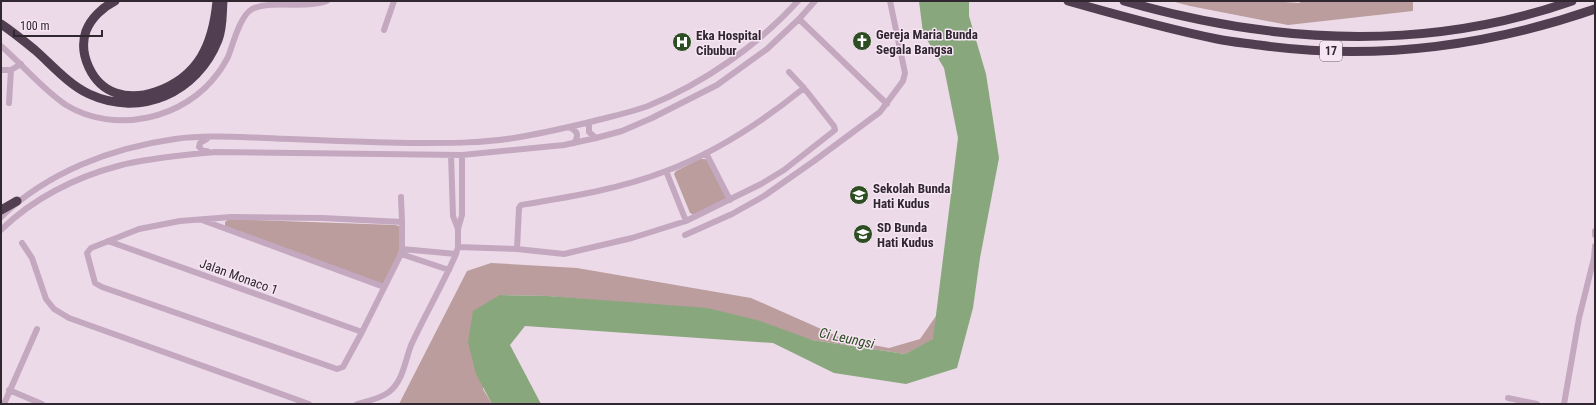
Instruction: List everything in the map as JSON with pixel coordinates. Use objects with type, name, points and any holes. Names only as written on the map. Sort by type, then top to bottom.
[{"type":"highway","points":[[115,1],[106,6],[94,17],[86,31],[84,46],[86,60],[92,74],[101,85],[115,93],[132,96],[148,94],[164,89],[182,78],[195,66],[205,52],[212,36],[217,1]]},
{"type":"highway","points":[[1,24],[15,33],[69,81],[88,93],[111,102],[130,104],[164,97],[182,87],[199,72],[210,56],[218,39],[222,20],[223,1]]},
{"type":"highway","name":"17","points":[[1068,1],[1142,22],[1218,39],[1290,49],[1344,52],[1400,51],[1449,46],[1504,36],[1563,20],[1595,9]]},
{"type":"highway","name":"17","points":[[1124,1],[1220,25],[1291,34],[1343,37],[1399,36],[1447,31],[1501,21],[1572,1]]},
{"type":"highway","points":[[1,210],[17,201]]},
{"type":"street","points":[[1,46],[54,96],[78,111],[108,119],[136,120],[170,111],[182,104],[208,84],[227,59],[241,23],[252,9],[261,6],[310,5],[327,1]]},
{"type":"street","points":[[384,30],[394,1]]},
{"type":"street","points":[[1,217],[17,201],[62,173],[86,162],[124,149],[175,139],[215,136],[442,143],[479,142],[514,138],[620,115],[647,106],[686,88],[717,69],[746,49],[787,14],[798,1]]},
{"type":"street","points":[[215,136],[203,140],[199,147],[203,151],[215,152],[462,155],[574,143],[622,130],[652,118],[717,85],[767,49],[799,19],[815,1]]},
{"type":"street","points":[[684,235],[721,219],[764,196],[880,112],[903,81],[906,71],[890,1]]},
{"type":"street","points":[[799,19],[887,104]]},
{"type":"street","points":[[1,70],[11,70],[21,64]]},
{"type":"street","points":[[9,103],[11,70]]},
{"type":"street","points":[[458,247],[517,249],[564,254],[632,238],[686,221],[730,200],[784,170],[835,130],[834,126],[804,88],[789,72]]},
{"type":"street","points":[[517,249],[518,208],[520,205],[575,196],[609,188],[666,171],[706,153],[764,118],[804,88]]},
{"type":"street","points":[[589,122],[589,132],[596,138]]},
{"type":"street","points":[[569,127],[574,129],[578,134],[578,137],[574,143]]},
{"type":"street","points":[[1,230],[26,209],[61,187],[91,174],[119,165],[176,156],[215,152]]},
{"type":"street","points":[[706,153],[730,200]]},
{"type":"street","points":[[451,155],[453,216],[458,229]]},
{"type":"street","points":[[357,404],[389,392],[396,384],[407,362],[411,344],[456,254],[458,247],[458,229],[462,215],[462,155]]},
{"type":"street","points":[[666,171],[686,221]]},
{"type":"street","points":[[452,193],[462,193]]},
{"type":"street","points":[[401,197],[402,222],[402,252],[343,367],[338,369],[97,285],[93,279],[87,253],[91,248],[139,229],[199,219],[278,217],[402,222]]},
{"type":"street","points":[[199,219],[384,287]]},
{"type":"street","name":"Jalan Monaco 1","points":[[108,241],[362,332]]},
{"type":"street","points":[[22,243],[32,258],[46,299],[54,309],[69,318],[309,404]]},
{"type":"street","points":[[1564,404],[1579,318],[1594,258],[1595,246]]},
{"type":"street","points":[[402,252],[456,254]]},
{"type":"street","points":[[402,252],[449,270]]},
{"type":"street","points":[[4,404],[37,330]]},
{"type":"street","points":[[9,390],[42,404]]},
{"type":"street","points":[[1508,398],[1537,404]]},
{"type":"shaded area","points":[[919,1],[969,1],[969,16],[986,74],[999,158],[980,258],[973,308],[957,368],[906,384],[834,373],[773,343],[525,326],[510,345],[541,404],[492,404],[476,374],[468,342],[473,311],[500,295],[548,296],[707,308],[757,320],[812,340],[905,354],[933,339],[958,138],[944,68],[923,33]]},
{"type":"shaded area","points":[[1171,1],[1270,1],[1299,3],[1303,1],[1413,1],[1413,11],[1288,25]]},
{"type":"shaded area","points":[[700,159],[709,161],[726,195],[726,199],[694,215],[690,213],[674,174],[676,171]]},
{"type":"shaded area","points":[[229,219],[395,225],[399,226],[402,240],[394,263],[383,284],[225,228],[225,222]]},
{"type":"shaded area","points":[[491,263],[577,268],[751,298],[846,340],[889,348],[920,339],[936,316],[934,339],[905,354],[812,340],[603,301],[548,296],[500,295],[483,389],[492,404],[399,404],[467,271]]},
{"type":"place","name":"Gereja Maria Bunda Segala Bangsa","points":[[862,41]]},
{"type":"place","name":"Eka Hospital Cibubur","points":[[682,42]]},
{"type":"place","name":"Sekolah Bunda Hati Kudus","points":[[859,195]]},
{"type":"place","name":"SD Bunda Hati Kudus","points":[[863,234]]},
{"type":"water label","name":"Ci Leungsi","points":[[847,338]]}]
